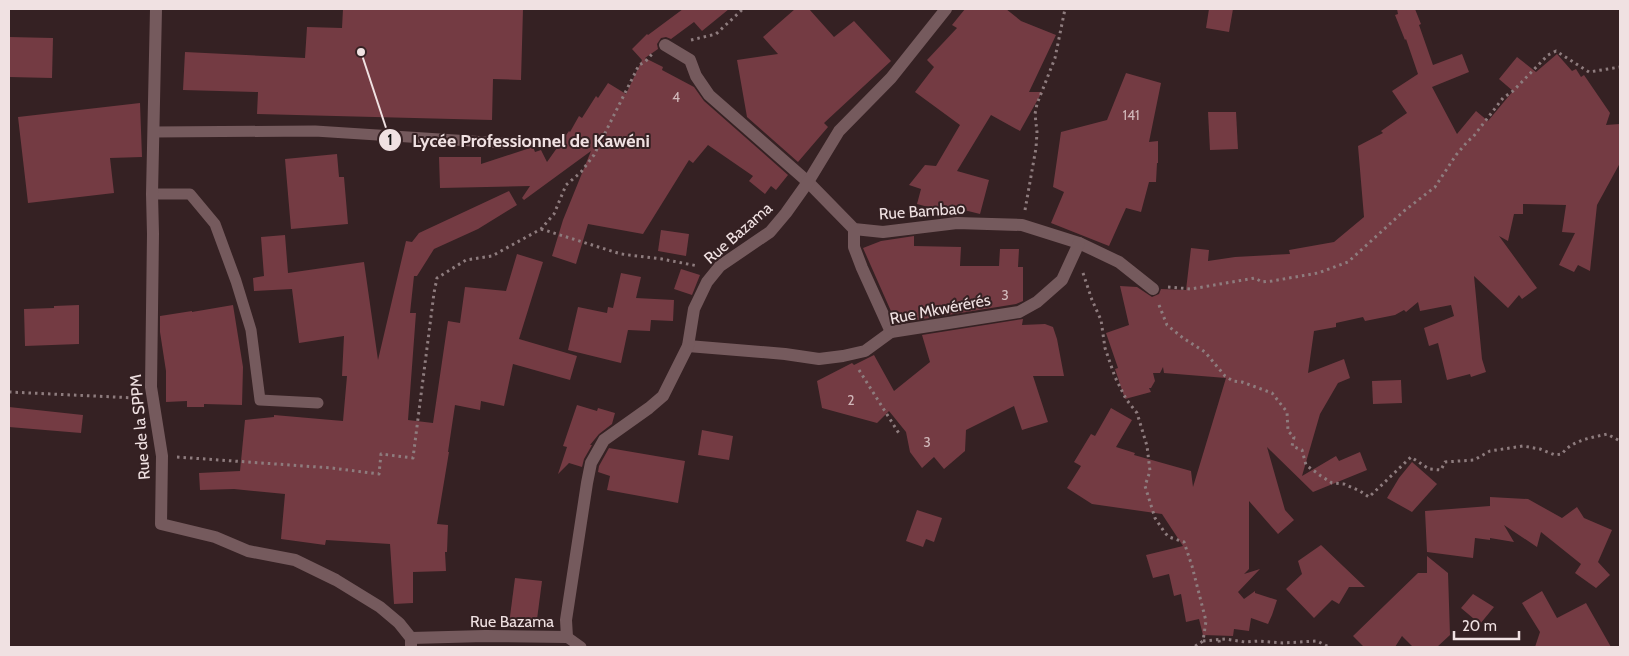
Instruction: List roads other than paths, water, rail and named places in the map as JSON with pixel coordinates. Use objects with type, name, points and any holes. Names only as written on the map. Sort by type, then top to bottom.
[{"type":"street","name":"Rue de la SPPM","points":[[156,9],[152,194],[151,387],[162,456],[161,524],[215,537],[248,551],[295,560],[336,580],[380,607],[399,623],[411,643]]},
{"type":"street","name":"Rue Bazama","points":[[411,643],[485,636],[567,637],[566,620],[587,482],[591,463],[604,440],[663,396],[688,346],[694,309],[707,282],[717,270],[770,232],[808,182],[840,131],[891,78],[946,9]]},
{"type":"street","points":[[665,45],[690,60],[696,76],[709,95],[808,182],[854,229],[854,247],[891,332]]},
{"type":"street","name":"Rue Bambao","points":[[854,229],[883,232],[957,223],[1022,225],[1120,262],[1153,289]]},
{"type":"street","name":"Rue Mkwérérés","points":[[688,346],[785,354],[819,359],[865,351],[891,332],[1019,312],[1037,302],[1062,280],[1078,247]]},
{"type":"lane","points":[[154,132],[315,131],[502,143]]},
{"type":"lane","points":[[152,194],[190,194],[215,224],[236,281],[251,330],[260,400],[318,403]]},
{"type":"lane","points":[[567,637],[581,647]]},
{"type":"place","name":"Lycée Professionnel de Kawéni","points":[[361,52]]}]
